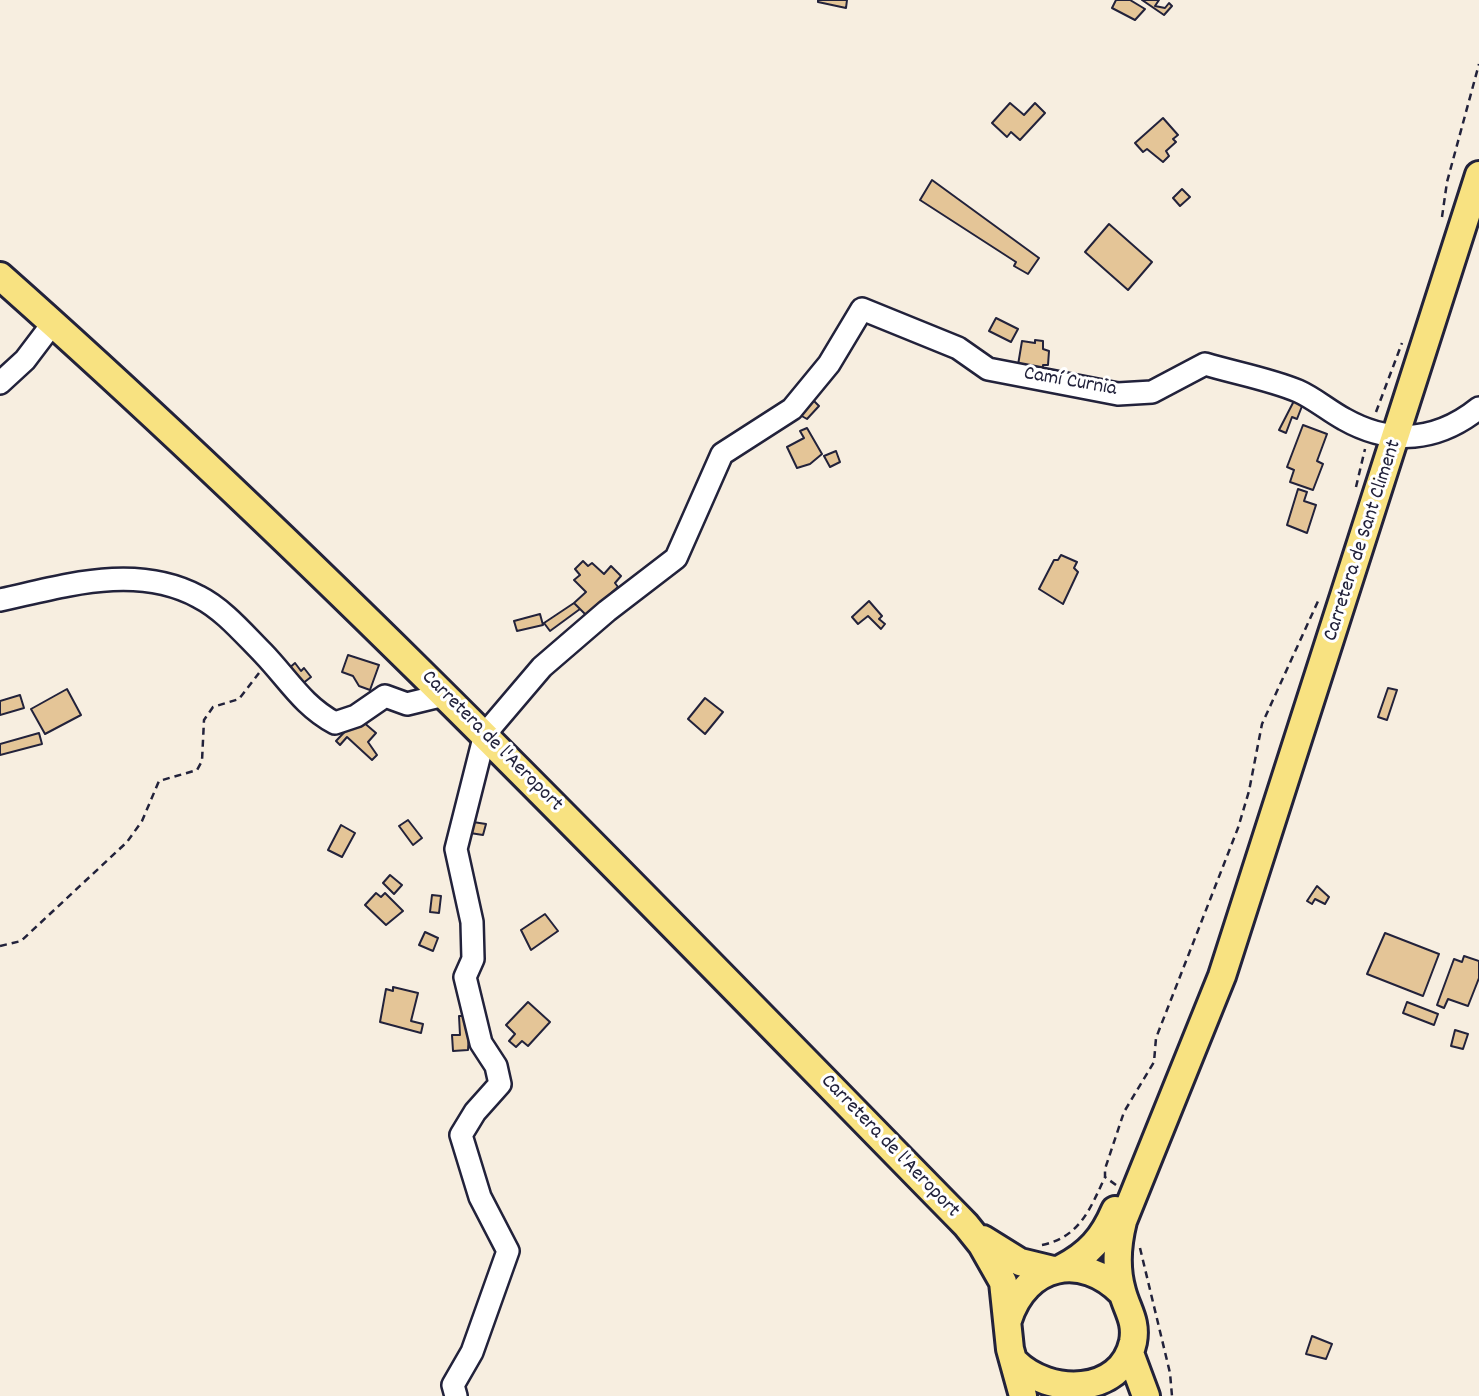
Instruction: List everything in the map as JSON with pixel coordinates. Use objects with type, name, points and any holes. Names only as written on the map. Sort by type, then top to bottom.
[{"type":"main road","name":"Carretera de Sant Climent","points":[[1240,917],[1397,438],[1479,175]]},
{"type":"main road","name":"Carretera de l'Aeroport","points":[[0,276],[250,506],[485,734],[966,1225]]},
{"type":"main road","points":[[1008,1320],[1016,1300],[1029,1284],[1088,1252],[1103,1237],[1212,973],[1240,917]]},
{"type":"main road","points":[[1015,1362],[1024,1374],[1048,1391],[1085,1395],[1117,1375],[1130,1353],[1135,1327],[1131,1309],[1122,1293],[1117,1264],[1123,1222],[1222,976],[1240,917]]},
{"type":"main road","points":[[966,1225],[1020,1262],[1095,1272],[1122,1293]]},
{"type":"main road","points":[[966,1225],[997,1269],[1006,1294],[1007,1334],[1023,1396]]},
{"type":"main road","points":[[1130,1353],[1146,1396]]},
{"type":"street","name":"Camí Curnia","points":[[485,734],[542,667],[607,611],[676,558],[722,454],[792,409],[829,364],[862,309],[958,348],[988,369],[1118,394],[1152,392],[1205,364],[1298,391],[1347,421],[1397,438]]},
{"type":"street","points":[[0,383],[25,360],[52,323]]},
{"type":"street","points":[[1397,438],[1430,434],[1457,425],[1479,408]]},
{"type":"street","points":[[0,600],[107,579],[150,581],[199,597],[235,624],[270,660],[292,690],[315,712],[335,723],[356,716],[385,696],[407,704],[444,695]]},
{"type":"street","points":[[456,1396],[453,1385],[472,1352],[508,1251],[480,1197],[461,1135],[475,1112],[500,1084],[496,1066],[481,1043],[466,977],[473,959],[472,922],[456,849],[485,734]]},
{"type":"path","points":[[0,946],[21,941],[127,842],[142,821],[159,781],[197,770],[202,761],[204,720],[213,707],[239,699],[270,660]]},
{"type":"path","points":[[1030,1243],[1043,1245],[1059,1241],[1074,1232],[1081,1225],[1105,1177]]},
{"type":"building","points":[[847,0],[846,8],[818,2]]},
{"type":"building","points":[[1116,0],[1130,0],[1145,9],[1135,20],[1112,8]]},
{"type":"building","points":[[1142,0],[1159,0],[1155,6],[1165,8],[1169,3],[1172,6],[1164,15]]},
{"type":"building","points":[[1010,103],[1024,115],[1035,103],[1045,113],[1020,140],[1011,132],[1007,137],[992,123]]},
{"type":"building","points":[[1163,118],[1178,135],[1173,139],[1176,142],[1166,151],[1169,156],[1163,162],[1147,149],[1143,152],[1135,143]]},
{"type":"building","points":[[932,180],[1039,258],[1028,274],[1014,266],[1016,262],[920,200]]},
{"type":"building","points":[[1182,189],[1190,197],[1180,206],[1173,198]]},
{"type":"building","points":[[1109,224],[1152,262],[1128,290],[1085,252]]},
{"type":"building","points":[[996,318],[1018,329],[1011,342],[989,331]]},
{"type":"building","points":[[1035,340],[1043,341],[1043,349],[1049,351],[1048,365],[1043,365],[1042,375],[1017,371],[1022,341],[1035,343]]},
{"type":"building","points":[[1296,397],[1304,401],[1297,419],[1292,417],[1286,433],[1279,430]]},
{"type":"building","points":[[813,400],[819,406],[807,419],[800,415]]},
{"type":"building","points":[[1303,425],[1327,434],[1317,461],[1323,464],[1313,490],[1290,482],[1294,470],[1287,467]]},
{"type":"building","points":[[807,428],[822,454],[810,464],[797,468],[787,447],[804,438],[800,431]]},
{"type":"building","points":[[836,451],[840,462],[830,467],[824,456]]},
{"type":"building","points":[[1298,489],[1307,492],[1304,501],[1316,505],[1307,533],[1287,525]]},
{"type":"building","points":[[1061,555],[1077,562],[1074,568],[1078,572],[1063,604],[1039,589],[1054,560],[1058,560]]},
{"type":"building","points":[[583,561],[588,566],[592,563],[604,574],[611,566],[621,576],[615,583],[618,587],[599,604],[603,609],[591,620],[574,603],[586,592],[574,580],[580,575],[575,569]]},
{"type":"building","points":[[869,601],[882,616],[879,619],[885,624],[881,629],[868,616],[858,624],[852,617]]},
{"type":"building","points":[[574,603],[580,609],[550,631],[544,623]]},
{"type":"building","points":[[540,614],[543,625],[517,631],[514,621]]},
{"type":"building","points":[[348,655],[379,665],[370,690],[359,686],[353,676],[342,672]]},
{"type":"building","points":[[295,663],[301,671],[304,668],[311,677],[302,684],[287,670]]},
{"type":"building","points":[[1388,688],[1397,690],[1387,720],[1378,717]]},
{"type":"building","points":[[67,689],[81,715],[45,734],[31,709]]},
{"type":"building","points":[[20,695],[24,708],[0,715],[0,701]]},
{"type":"building","points":[[705,698],[723,712],[705,734],[688,719]]},
{"type":"building","points":[[355,721],[362,721],[376,733],[368,742],[377,755],[372,760],[347,737],[340,745],[336,741]]},
{"type":"building","points":[[39,733],[42,744],[0,755],[0,744]]},
{"type":"building","points":[[408,820],[422,838],[413,845],[399,826]]},
{"type":"building","points":[[473,822],[486,824],[483,835],[470,833]]},
{"type":"building","points":[[341,825],[355,833],[342,857],[328,850]]},
{"type":"building","points":[[390,875],[402,885],[394,894],[383,883]]},
{"type":"building","points":[[1317,886],[1329,897],[1325,904],[1315,899],[1312,904],[1307,901]]},
{"type":"building","points":[[376,893],[381,897],[385,893],[403,911],[386,925],[365,905]]},
{"type":"building","points":[[432,895],[441,896],[439,913],[430,912]]},
{"type":"building","points":[[545,914],[558,931],[531,950],[521,930]]},
{"type":"building","points":[[425,932],[438,938],[433,951],[419,945]]},
{"type":"building","points":[[1385,933],[1439,954],[1423,996],[1367,974]]},
{"type":"building","points":[[1464,956],[1479,961],[1479,978],[1468,1006],[1448,999],[1444,1008],[1437,1005],[1454,959],[1462,962]]},
{"type":"building","points":[[393,987],[418,993],[411,1021],[423,1024],[421,1033],[380,1022],[386,989],[393,991]]},
{"type":"building","points":[[528,1002],[550,1022],[528,1046],[522,1041],[516,1047],[509,1041],[515,1034],[506,1025]]},
{"type":"building","points":[[1407,1002],[1438,1014],[1434,1025],[1403,1013]]},
{"type":"building","points":[[459,1016],[470,1016],[468,1050],[453,1051],[452,1035],[460,1035]]},
{"type":"building","points":[[1455,1030],[1468,1034],[1463,1049],[1451,1046]]},
{"type":"building","points":[[1312,1336],[1332,1344],[1326,1359],[1306,1354]]}]
